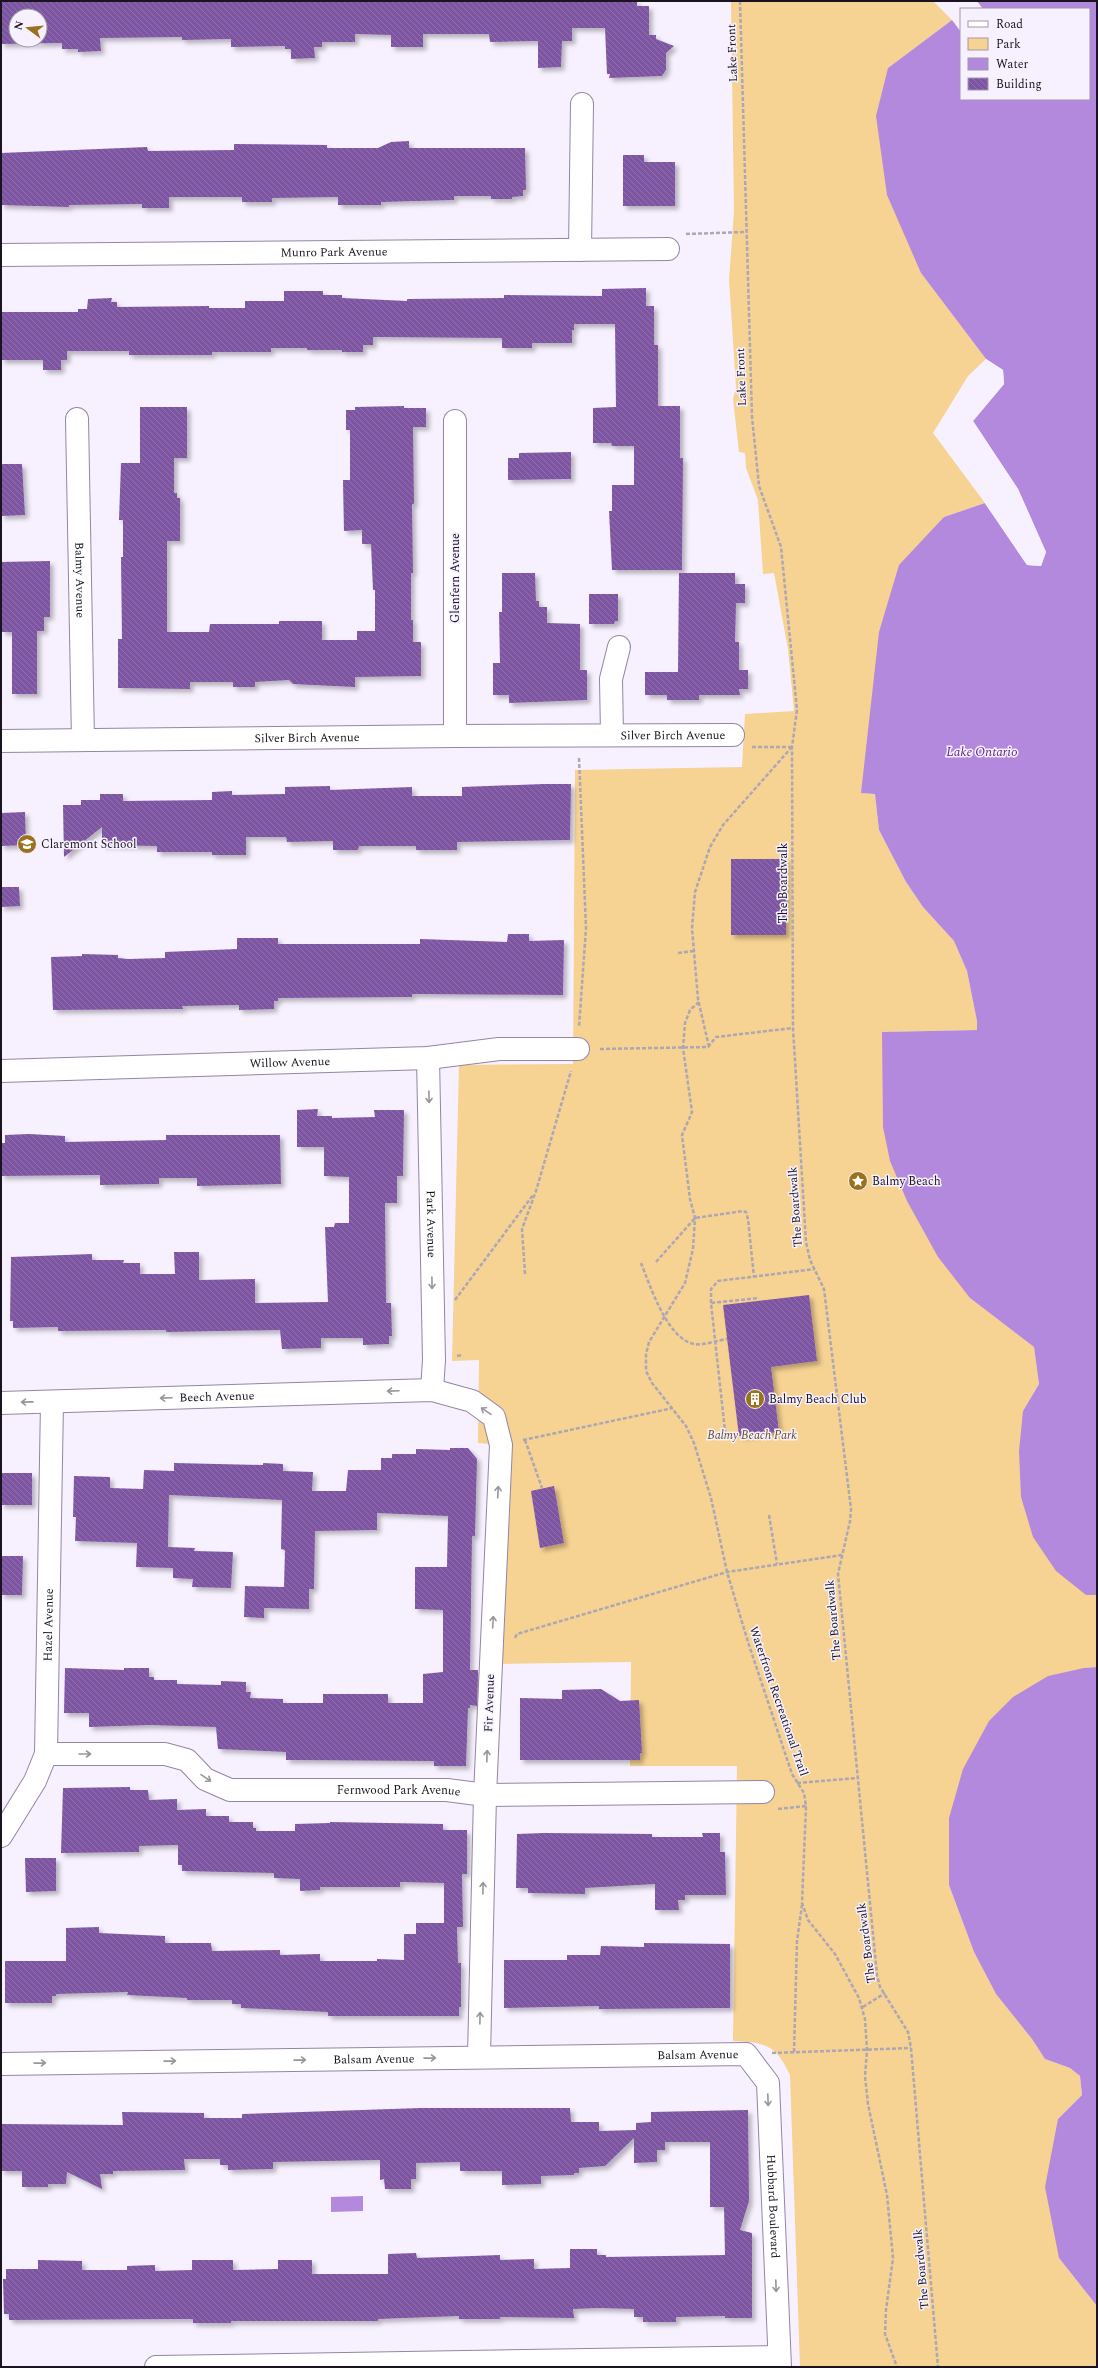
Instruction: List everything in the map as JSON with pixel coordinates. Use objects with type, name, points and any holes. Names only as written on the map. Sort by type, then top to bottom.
[{"type":"street","points":[[580,250],[582,104]]},
{"type":"street","name":"Munro Park Avenue","points":[[1,255],[580,250],[674,242]]},
{"type":"street","name":"Balmy Avenue","points":[[77,420],[83,740]]},
{"type":"street","name":"Glenfern Avenue","points":[[455,421],[455,736]]},
{"type":"street","name":"Silver Birch Avenue","points":[[612,735],[610,680],[619,647]]},
{"type":"street","name":"Silver Birch Avenue","points":[[1,741],[455,736],[733,735]]},
{"type":"street","name":"Willow Avenue","points":[[1,1071],[428,1058],[499,1048],[578,1049]]},
{"type":"street","name":"Park Avenue","points":[[428,1058],[434,1360],[432,1390]]},
{"type":"street","name":"Beech Avenue","points":[[1,1402],[52,1402],[432,1390]]},
{"type":"street","name":"Fir Avenue","points":[[432,1390],[472,1401],[494,1417],[500,1445],[485,1795],[479,2057]]},
{"type":"street","name":"Hazel Avenue","points":[[1,1836],[35,1781],[46,1754],[52,1402]]},
{"type":"street","name":"Fernwood Park Avenue","points":[[46,1754],[165,1754],[187,1760],[205,1780],[230,1790],[447,1790],[485,1795],[763,1792]]},
{"type":"street","name":"Balsam Avenue","points":[[1,2064],[746,2054]]},
{"type":"street","name":"Hubbard Boulevard","points":[[746,2054],[768,2083],[779,2362]]},
{"type":"street","points":[[156,2367],[779,2362]]},
{"type":"path","name":"Lake Front","points":[[740,1],[745,232],[752,417],[758,486],[780,547],[797,710],[792,747]]},
{"type":"path","points":[[674,242],[745,232]]},
{"type":"path","points":[[733,735],[746,747],[792,747]]},
{"type":"path","points":[[526,1274],[522,1230],[536,1192],[578,1049],[586,928],[578,736]]},
{"type":"path","points":[[709,1047],[699,1002],[692,928],[694,901],[710,847],[731,815],[792,747]]},
{"type":"path","name":"The Boardwalk","points":[[792,747],[793,1028],[806,1242],[808,1255],[825,1294],[851,1509],[850,1521],[838,1568],[838,1582],[877,1975],[880,1987],[908,2032],[911,2048],[938,2367]]},
{"type":"path","points":[[678,953],[694,951]]},
{"type":"path","points":[[695,1218],[690,1199],[682,1135],[692,1112],[683,1048],[690,1010],[699,1002]]},
{"type":"path","points":[[709,1047],[716,1037],[793,1028]]},
{"type":"path","points":[[578,1049],[709,1047]]},
{"type":"path","points":[[454,1303],[536,1192]]},
{"type":"path","points":[[656,1262],[695,1218],[741,1211],[746,1212],[754,1277]]},
{"type":"path","name":"Waterfront Recreational Trail","points":[[695,1218],[689,1270],[685,1283],[664,1319],[651,1337],[645,1363],[648,1377],[686,1426],[698,1456],[711,1498],[727,1572],[748,1642],[792,1774],[804,1793],[806,1806],[802,1903],[808,1920],[835,1954],[863,2008],[867,2050],[865,2076],[887,2195],[893,2258],[886,2310],[885,2334],[896,2367]]},
{"type":"path","points":[[641,1263],[664,1319],[691,1344],[727,1339]]},
{"type":"path","points":[[726,1440],[710,1289],[715,1282],[815,1269]]},
{"type":"path","points":[[711,1303],[759,1298]]},
{"type":"path","points":[[457,1356],[463,1355]]},
{"type":"path","points":[[519,1441],[673,1408]]},
{"type":"path","points":[[525,1440],[542,1488]]},
{"type":"path","points":[[769,1515],[777,1564]]},
{"type":"path","points":[[512,1643],[517,1634],[727,1572],[842,1555]]},
{"type":"path","points":[[797,1783],[858,1778]]},
{"type":"path","points":[[794,2052],[797,1941],[802,1903]]},
{"type":"path","points":[[863,2008],[885,1993]]},
{"type":"path","points":[[746,2054],[911,2048]]},
{"type":"green space","name":"Balmy Beach Park","points":[[731,1],[933,1],[952,20],[888,68],[921,273],[986,359],[968,376],[933,433],[985,503],[944,517],[861,793],[875,794],[879,830],[906,882],[923,907],[954,941],[967,971],[977,1021],[977,1030],[883,1032],[883,1071],[970,1298],[1034,1347],[1039,1384],[1023,1411],[1086,1595],[1097,1595],[1097,1667],[1084,1668],[949,1885],[974,1952],[996,1994],[1032,2039],[1045,2059],[1070,2068],[1080,2076],[1082,2095],[1058,2119],[1059,2258],[1097,2306],[1097,2367],[800,2367],[790,2075],[779,2056],[768,2047],[761,2044],[733,2041],[737,1766],[630,1766],[631,1662],[498,1664],[490,1444],[478,1443],[479,1360],[452,1361],[459,1065],[573,1064],[575,770],[742,767],[745,714],[794,711],[788,649],[774,573],[763,574],[758,500],[746,468],[745,453],[739,452],[733,399],[736,387],[729,280],[734,211]]},
{"type":"water","name":"Lake Ontario","points":[[977,1],[1097,1],[1097,1595],[1086,1595],[1056,1571],[1033,1537],[1021,1497],[1019,1451],[1023,1411],[1039,1384],[1034,1347],[970,1298],[938,1257],[907,1201],[890,1161],[883,1127],[882,1032],[977,1030],[977,1021],[967,971],[954,941],[923,907],[906,882],[879,830],[875,794],[861,793],[879,632],[899,565],[944,517],[985,503],[1027,565],[1041,566],[1046,552],[1018,489],[973,421],[1004,384],[1003,370],[986,359],[921,273],[887,195],[876,116],[888,68],[952,20],[960,31],[960,100],[1090,100],[1090,8],[982,8]]},
{"type":"water","points":[[1097,1667],[1097,2306],[1059,2258],[1045,2187],[1058,2119],[1082,2095],[1080,2076],[1070,2068],[1045,2059],[1032,2039],[996,1994],[974,1952],[949,1885],[949,1818],[963,1769],[989,1721],[1013,1697],[1048,1676],[1084,1668]]},
{"type":"water","points":[[363,2196],[363,2211],[331,2212],[331,2197]]},
{"type":"pier","points":[[986,359],[1003,370],[1004,384],[973,421],[1018,489],[1046,552],[1041,566],[1027,565],[984,502],[987,502],[1028,563],[1039,564],[1044,552],[1016,490],[971,421],[1002,383],[1001,371],[984,361]]},
{"type":"building","points":[[1,1],[637,1],[637,6],[649,6],[649,35],[656,35],[656,39],[674,46],[666,53],[666,70],[662,76],[609,78],[610,74],[607,74],[605,28],[572,28],[572,41],[562,41],[561,67],[538,68],[538,41],[490,42],[489,34],[423,34],[423,47],[391,47],[391,35],[355,34],[355,42],[322,42],[322,47],[314,47],[315,58],[291,59],[291,49],[285,49],[285,46],[231,47],[231,39],[182,40],[182,37],[100,38],[101,51],[78,52],[78,49],[62,49],[62,43],[48,43],[48,8],[8,8],[8,44],[1,44]]},
{"type":"building","points":[[409,141],[409,148],[525,148],[526,190],[523,190],[523,196],[512,197],[512,199],[491,199],[491,196],[454,196],[454,200],[381,202],[381,205],[338,205],[338,197],[272,198],[272,202],[242,202],[242,197],[169,197],[169,208],[142,208],[142,204],[69,205],[69,207],[1,205],[1,153],[147,147],[148,151],[234,150],[234,144],[327,145],[327,148],[378,148],[391,142]]},
{"type":"building","points":[[623,155],[644,155],[644,162],[675,162],[675,206],[623,206]]},
{"type":"building","points":[[646,288],[646,306],[654,306],[654,345],[658,345],[658,406],[680,406],[680,458],[683,458],[682,570],[612,570],[609,511],[612,511],[612,485],[634,485],[634,446],[612,446],[611,443],[593,443],[593,408],[616,407],[615,324],[574,324],[574,330],[572,330],[572,343],[532,343],[532,348],[502,348],[502,338],[373,337],[373,345],[363,345],[363,352],[342,352],[342,350],[307,350],[307,348],[271,348],[271,352],[212,352],[212,355],[129,355],[129,351],[67,351],[67,360],[61,360],[61,370],[43,370],[43,360],[1,360],[1,312],[78,312],[78,309],[87,309],[88,299],[112,298],[111,302],[117,302],[117,307],[209,306],[209,308],[245,308],[245,301],[284,301],[284,291],[323,291],[323,295],[342,295],[342,298],[407,301],[407,299],[504,298],[504,295],[602,296],[602,289]]},
{"type":"building","points":[[404,406],[404,408],[426,408],[426,427],[413,427],[414,504],[412,504],[413,573],[411,573],[411,620],[413,620],[413,642],[421,642],[421,676],[355,677],[355,687],[293,684],[289,680],[255,682],[255,687],[233,687],[233,682],[190,682],[190,689],[118,688],[118,639],[122,639],[121,557],[123,557],[123,520],[119,520],[121,463],[140,463],[140,407],[187,407],[187,458],[174,458],[174,493],[177,493],[177,498],[180,498],[180,541],[167,541],[167,632],[209,632],[210,624],[279,624],[279,621],[322,621],[322,640],[357,640],[357,631],[375,631],[375,590],[373,590],[371,544],[362,544],[362,530],[344,531],[343,480],[350,480],[350,430],[346,430],[346,410],[355,410],[355,407]]},
{"type":"building","points":[[571,452],[571,479],[508,480],[508,458],[519,458],[519,453]]},
{"type":"building","points":[[1,464],[22,464],[25,515],[1,516]]},
{"type":"building","points":[[50,561],[50,617],[44,617],[44,631],[37,631],[37,694],[12,694],[12,632],[2,632],[1,562]]},
{"type":"building","points":[[502,573],[535,573],[536,601],[539,601],[539,607],[547,607],[547,623],[580,624],[580,670],[587,670],[587,700],[509,703],[509,695],[493,695],[493,663],[500,663],[499,612],[502,612]]},
{"type":"building","points":[[679,573],[735,573],[735,584],[745,584],[745,603],[736,603],[735,642],[739,642],[739,670],[748,670],[748,689],[739,689],[740,695],[699,695],[699,700],[667,700],[667,695],[645,695],[645,672],[678,672]]},
{"type":"building","points":[[589,594],[618,594],[618,621],[615,621],[614,624],[589,624]]},
{"type":"building","points":[[571,784],[570,840],[457,842],[457,850],[416,850],[416,846],[359,846],[358,850],[333,850],[333,841],[287,842],[286,837],[246,837],[246,855],[212,855],[212,852],[157,852],[157,846],[102,845],[102,827],[64,857],[63,805],[81,805],[81,800],[100,800],[100,794],[123,794],[123,801],[212,800],[212,792],[232,791],[232,795],[285,794],[285,787],[330,786],[330,790],[412,787],[412,796],[462,796],[462,787]]},
{"type":"building","points":[[25,812],[26,845],[1,846],[1,813]]},
{"type":"building","points":[[731,859],[786,859],[786,935],[731,935]]},
{"type":"building","points":[[1,887],[19,887],[20,906],[1,907]]},
{"type":"building","points":[[508,934],[529,934],[529,941],[564,940],[563,995],[412,994],[412,997],[278,998],[278,1001],[274,1001],[274,1009],[239,1010],[239,1005],[182,1006],[183,1009],[53,1010],[51,957],[82,956],[82,954],[118,955],[118,958],[128,959],[165,958],[165,952],[237,949],[237,938],[278,938],[278,944],[420,944],[420,939],[507,942]]},
{"type":"building","points":[[318,1109],[317,1116],[332,1116],[332,1118],[375,1117],[374,1110],[404,1110],[403,1176],[397,1176],[397,1203],[385,1203],[386,1303],[391,1303],[392,1336],[389,1336],[389,1344],[363,1345],[363,1338],[321,1338],[321,1348],[282,1349],[280,1330],[166,1332],[166,1330],[58,1331],[58,1327],[13,1328],[13,1321],[10,1321],[11,1257],[92,1254],[92,1260],[124,1260],[123,1263],[140,1263],[140,1274],[175,1274],[174,1252],[199,1252],[199,1280],[255,1279],[255,1303],[328,1302],[325,1227],[334,1227],[335,1223],[349,1223],[349,1177],[324,1176],[324,1147],[297,1147],[297,1110]]},
{"type":"building","points":[[29,1134],[65,1136],[65,1142],[166,1140],[166,1135],[280,1135],[281,1184],[197,1186],[197,1178],[159,1178],[159,1184],[100,1185],[100,1175],[1,1176],[1,1143],[5,1143],[5,1135]]},
{"type":"building","name":"Balmy Beach Club","points":[[809,1295],[817,1361],[771,1367],[779,1432],[739,1436],[723,1305]]},
{"type":"building","points":[[450,1448],[468,1448],[477,1459],[475,1536],[472,1536],[470,1670],[478,1670],[477,1706],[470,1705],[470,1708],[468,1708],[466,1766],[434,1766],[434,1761],[286,1760],[286,1752],[218,1749],[216,1727],[150,1725],[89,1727],[89,1713],[64,1713],[65,1668],[124,1670],[124,1668],[149,1668],[149,1677],[154,1677],[154,1680],[177,1680],[177,1684],[221,1685],[221,1681],[246,1682],[246,1692],[251,1692],[250,1698],[283,1699],[283,1703],[323,1703],[323,1694],[388,1694],[388,1703],[423,1703],[423,1674],[443,1672],[443,1610],[415,1609],[415,1567],[447,1567],[448,1516],[377,1513],[377,1530],[315,1531],[314,1589],[309,1589],[309,1609],[264,1608],[264,1618],[244,1617],[245,1586],[284,1587],[285,1550],[281,1549],[282,1500],[169,1495],[168,1547],[195,1548],[194,1551],[233,1552],[231,1588],[192,1587],[193,1579],[173,1578],[173,1568],[136,1567],[137,1543],[75,1541],[76,1517],[73,1517],[74,1476],[110,1477],[110,1488],[143,1489],[144,1470],[174,1471],[174,1463],[283,1464],[283,1471],[313,1472],[312,1491],[346,1491],[348,1470],[381,1470],[381,1458],[392,1458],[392,1454],[416,1454],[416,1449],[450,1450]]},
{"type":"building","points":[[1,1473],[32,1473],[32,1505],[1,1505]]},
{"type":"building","points":[[554,1486],[564,1543],[540,1548],[531,1491]]},
{"type":"building","points":[[1,1556],[23,1556],[22,1595],[1,1595]]},
{"type":"building","points":[[601,1689],[620,1701],[639,1700],[642,1753],[640,1753],[640,1760],[520,1760],[520,1698],[562,1699],[562,1690]]},
{"type":"building","points":[[130,1787],[130,1790],[148,1790],[149,1800],[177,1799],[177,1810],[206,1809],[206,1816],[229,1816],[229,1822],[253,1822],[253,1828],[256,1828],[256,1831],[295,1831],[295,1824],[330,1822],[443,1824],[443,1830],[467,1830],[467,1874],[462,1874],[463,1927],[457,1927],[458,1963],[461,1963],[461,2007],[459,2007],[459,2016],[328,2016],[328,2012],[241,2008],[241,2004],[232,2004],[232,2000],[187,2000],[187,1998],[127,1995],[128,1992],[56,1994],[56,1996],[52,1996],[52,2003],[5,2003],[5,1961],[66,1961],[66,1928],[99,1927],[99,1933],[165,1936],[165,1943],[211,1943],[212,1951],[280,1950],[280,1955],[320,1954],[320,1961],[377,1961],[377,1959],[404,1960],[404,1934],[416,1934],[416,1923],[444,1923],[444,1883],[400,1882],[400,1887],[320,1887],[320,1890],[300,1891],[300,1879],[274,1878],[274,1873],[182,1871],[182,1865],[178,1865],[178,1845],[139,1846],[139,1852],[61,1853],[63,1788]]},
{"type":"building","points":[[702,1833],[720,1833],[720,1852],[725,1852],[726,1895],[685,1895],[685,1900],[678,1900],[679,1910],[655,1910],[655,1884],[585,1888],[585,1894],[528,1893],[528,1888],[516,1888],[517,1834],[652,1834],[652,1837],[703,1837]]},
{"type":"building","points":[[25,1858],[56,1858],[56,1891],[26,1892]]},
{"type":"building","points":[[644,1943],[730,1944],[730,2008],[599,2009],[599,2006],[504,2008],[504,1960],[567,1960],[567,1955],[600,1955],[601,1946],[644,1947]]},
{"type":"building","points":[[421,2108],[570,2108],[571,2122],[599,2122],[599,2131],[636,2130],[636,2123],[651,2122],[651,2112],[748,2110],[749,2201],[740,2230],[752,2233],[752,2318],[725,2318],[725,2316],[676,2317],[676,2322],[643,2322],[643,2317],[634,2317],[634,2309],[599,2308],[573,2309],[574,2318],[500,2317],[500,2319],[459,2319],[459,2316],[378,2319],[378,2321],[231,2321],[231,2323],[193,2323],[193,2319],[9,2320],[9,2314],[4,2314],[3,2279],[6,2279],[6,2269],[38,2269],[38,2260],[82,2261],[82,2270],[127,2270],[127,2266],[155,2265],[155,2271],[192,2270],[192,2260],[233,2260],[233,2270],[278,2269],[278,2260],[312,2260],[312,2274],[388,2274],[388,2254],[416,2253],[417,2258],[500,2255],[500,2260],[534,2259],[534,2269],[570,2268],[570,2249],[597,2249],[597,2255],[606,2255],[606,2257],[725,2255],[724,2207],[710,2207],[710,2142],[665,2142],[665,2150],[657,2150],[657,2162],[634,2163],[634,2138],[605,2166],[579,2168],[579,2173],[574,2173],[574,2175],[541,2176],[541,2184],[502,2185],[502,2171],[460,2171],[460,2162],[416,2163],[416,2179],[411,2179],[411,2189],[385,2189],[384,2179],[380,2180],[380,2160],[273,2162],[273,2169],[228,2170],[228,2165],[220,2165],[220,2159],[184,2159],[185,2170],[113,2171],[113,2174],[100,2174],[102,2189],[67,2172],[66,2184],[48,2184],[48,2187],[22,2187],[22,2171],[1,2171],[1,2124],[123,2125],[122,2112],[204,2113],[204,2118],[242,2118],[242,2114]]},
{"type":"place","name":"Claremont School","points":[[27,844]]},
{"type":"place","name":"Balmy Beach","points":[[858,1181]]},
{"type":"place","name":"Balmy Beach Club","points":[[755,1399]]}]
